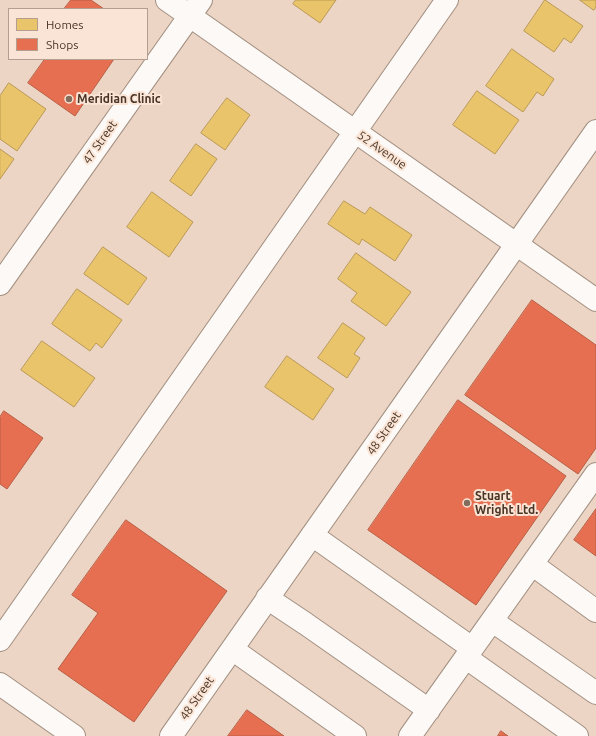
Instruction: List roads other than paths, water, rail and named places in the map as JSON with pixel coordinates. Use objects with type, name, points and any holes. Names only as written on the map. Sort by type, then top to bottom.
[{"type":"street","name":"52 Avenue","points":[[167,0],[195,8],[355,131],[596,300]]},
{"type":"street","points":[[0,640],[447,0]]},
{"type":"street","name":"47 Street","points":[[0,284],[195,8]]},
{"type":"street","name":"48 Street","points":[[171,736],[596,131]]},
{"type":"street","points":[[410,736],[473,656],[596,474]]},
{"type":"street","points":[[312,535],[577,736]]},
{"type":"street","points":[[540,570],[596,611]]},
{"type":"street","points":[[267,598],[429,710]]},
{"type":"street","points":[[501,627],[596,693]]},
{"type":"street","points":[[232,650],[354,736]]},
{"type":"street","points":[[0,684],[74,736]]},
{"type":"place","name":"Meridian Clinic","points":[[69,99]]},
{"type":"place","name":"Stuart Wright Ltd.","points":[[467,503]]}]
